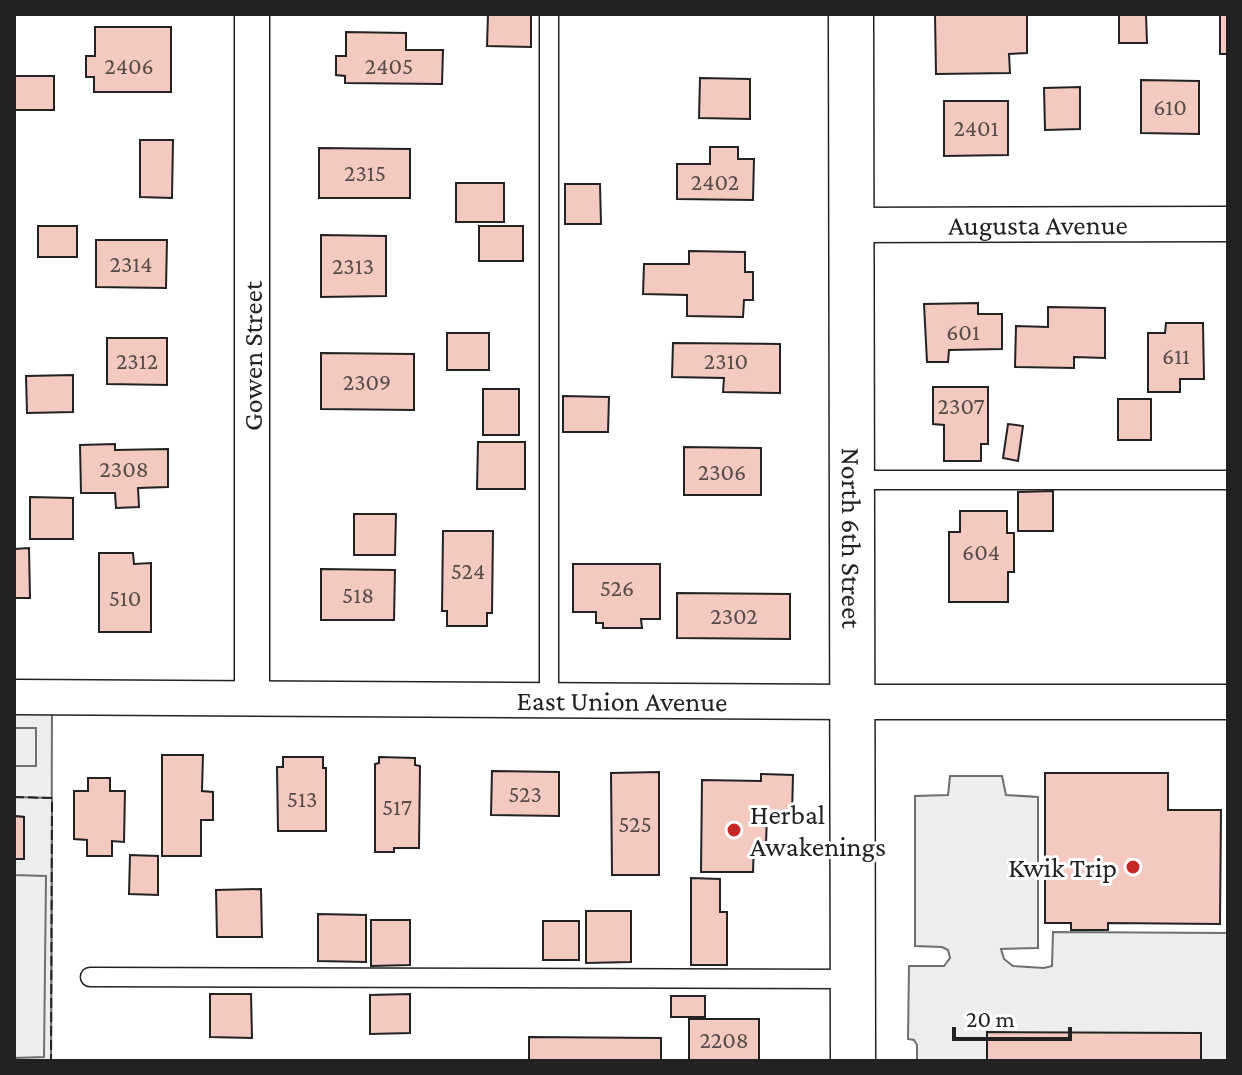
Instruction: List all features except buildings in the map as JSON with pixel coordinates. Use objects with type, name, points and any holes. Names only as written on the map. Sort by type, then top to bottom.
[{"type":"main road","name":"North 6th Street","points":[[851,14],[853,1061]]},
{"type":"street","name":"Gowen Street","points":[[252,14],[252,698]]},
{"type":"street","name":"Augusta Avenue","points":[[850,225],[1228,224]]},
{"type":"street","name":"East Union Avenue","points":[[14,697],[1228,702]]},
{"type":"lane","points":[[549,14],[549,699]]},
{"type":"lane","points":[[851,480],[1228,480]]},
{"type":"lane","points":[[90,977],[852,979]]},
{"type":"shaded area","points":[[14,701],[52,701],[51,1061],[14,1061]]},
{"type":"shaded area","points":[[14,728],[36,728],[36,766],[14,766]]},
{"type":"shaded area","points":[[950,776],[1002,776],[1006,795],[1038,797],[1038,948],[1001,949],[1004,959],[1013,966],[1052,966],[1053,932],[1228,933],[1228,1061],[917,1061],[917,1045],[914,1040],[908,1039],[909,966],[944,966],[950,958],[948,950],[942,947],[915,946],[915,796],[948,795]]},
{"type":"shaded area","points":[[14,797],[52,798],[51,1061],[14,1061],[14,1058],[44,1057],[46,876],[14,875],[14,859],[24,859],[24,817],[14,816]]},
{"type":"fence","points":[[14,797],[52,798],[51,1061]]},
{"type":"place","name":"Herbal Awakenings","points":[[734,830]]},
{"type":"place","name":"Kwik Trip","points":[[1133,867]]}]
